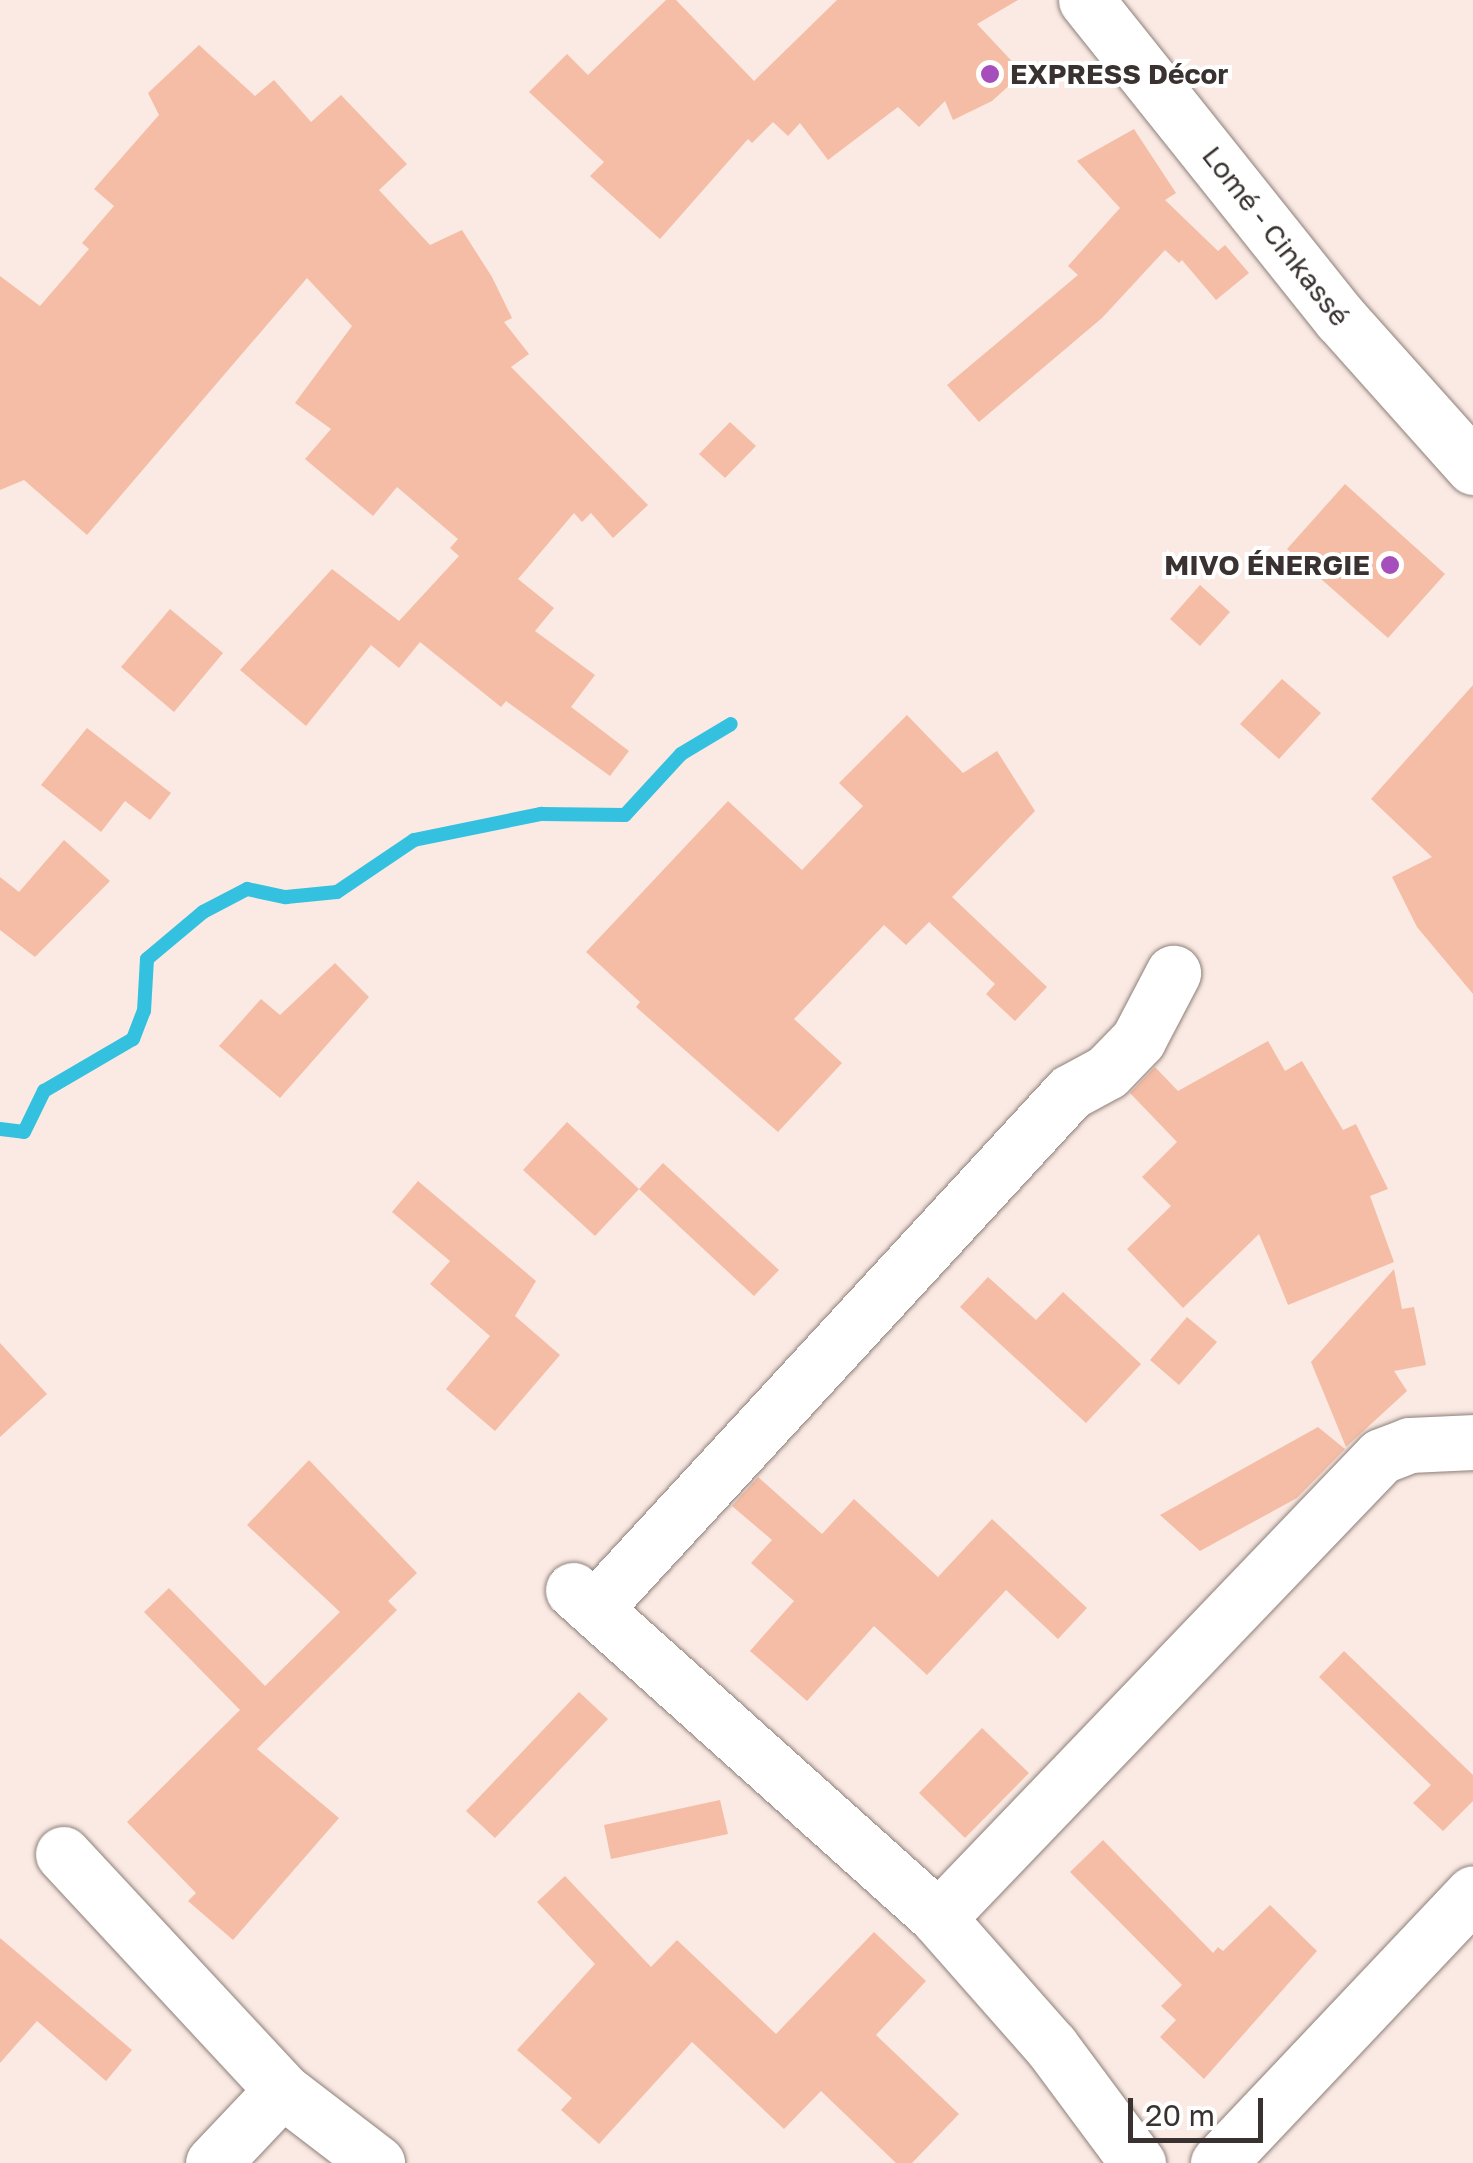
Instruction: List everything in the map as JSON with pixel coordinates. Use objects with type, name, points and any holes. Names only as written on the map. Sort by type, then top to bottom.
[{"type":"main road","name":"Lomé - Cinkassé","points":[[1086,0],[1340,318],[1473,467]]},
{"type":"main road","points":[[1138,2163],[1051,2046],[938,1918],[583,1600],[1070,1092],[1107,1072],[1138,1040],[1173,973]]},
{"type":"main road","points":[[938,1918],[1381,1456],[1410,1445],[1473,1442]]},
{"type":"main road","points":[[63,1854],[282,2090],[377,2163]]},
{"type":"main road","points":[[1218,2163],[1473,1893]]},
{"type":"main road","points":[[213,2163],[282,2090]]},
{"type":"building","points":[[666,0],[676,0],[754,81],[837,0],[1018,0],[977,24],[1023,73],[992,101],[953,120],[945,101],[919,127],[898,107],[828,160],[800,123],[788,136],[773,122],[752,143],[748,139],[660,239],[590,176],[604,162],[529,92],[567,54],[588,75]]},
{"type":"building","points":[[199,45],[255,96],[274,80],[311,122],[341,95],[407,164],[379,190],[430,245],[462,230],[492,277],[512,318],[504,322],[529,354],[511,367],[648,505],[613,538],[591,513],[582,522],[574,513],[518,579],[554,608],[535,631],[595,675],[571,707],[629,751],[610,776],[506,701],[501,707],[420,642],[399,668],[371,645],[306,726],[240,670],[332,569],[399,621],[459,556],[450,548],[458,539],[397,487],[373,516],[305,459],[331,429],[295,403],[352,326],[307,278],[87,535],[24,480],[0,490],[0,276],[40,306],[89,249],[82,243],[114,206],[94,189],[159,115],[148,93]]},
{"type":"building","points":[[1134,129],[1176,193],[1165,200],[1218,251],[1225,245],[1249,273],[1216,300],[1182,260],[1179,263],[1165,250],[1102,318],[979,422],[947,385],[1078,275],[1068,266],[1120,208],[1077,161]]},
{"type":"building","points":[[730,422],[756,446],[725,478],[699,454]]},
{"type":"building","points":[[1345,484],[1445,574],[1388,638],[1287,549]]},
{"type":"building","points":[[1200,585],[1230,612],[1200,646],[1170,619]]},
{"type":"building","points":[[170,609],[223,653],[174,712],[121,667]]},
{"type":"building","points":[[1282,679],[1321,713],[1279,759],[1240,724]]},
{"type":"building","points":[[1473,685],[1473,994],[1417,927],[1392,877],[1432,857],[1371,799]]},
{"type":"building","points":[[907,715],[963,773],[997,751],[1035,811],[952,897],[1047,987],[1015,1021],[986,994],[995,984],[929,922],[906,945],[884,925],[794,1019],[842,1063],[778,1132],[636,1007],[640,1002],[586,952],[728,801],[802,870],[863,806],[839,783]]},
{"type":"building","points":[[87,728],[171,793],[150,820],[125,801],[101,832],[41,785]]},
{"type":"building","points":[[64,840],[110,881],[35,957],[0,930],[0,877],[19,892]]},
{"type":"building","points":[[335,963],[369,997],[280,1098],[219,1046],[261,999],[280,1015]]},
{"type":"building","points":[[1268,1041],[1285,1071],[1302,1061],[1343,1130],[1356,1124],[1388,1189],[1370,1196],[1394,1262],[1288,1305],[1259,1234],[1183,1308],[1127,1249],[1171,1206],[1142,1177],[1177,1142],[1130,1093],[1155,1067],[1178,1091]]},
{"type":"building","points":[[567,1122],[639,1189],[595,1236],[523,1170]]},
{"type":"building","points":[[663,1163],[779,1270],[754,1296],[639,1189]]},
{"type":"building","points":[[418,1181],[536,1281],[515,1316],[560,1355],[495,1431],[446,1389],[490,1336],[430,1284],[450,1261],[392,1212]]},
{"type":"building","points":[[1394,1269],[1402,1309],[1414,1307],[1426,1365],[1394,1371],[1407,1391],[1346,1447],[1311,1362]]},
{"type":"building","points":[[988,1277],[1036,1320],[1063,1292],[1141,1364],[1086,1423],[960,1307]]},
{"type":"building","points":[[1187,1317],[1217,1342],[1179,1385],[1150,1360]]},
{"type":"building","points":[[0,1343],[47,1394],[0,1437]]},
{"type":"building","points":[[1318,1427],[1345,1449],[1297,1498],[1200,1551],[1160,1515]]},
{"type":"building","points":[[309,1460],[417,1573],[388,1601],[397,1610],[257,1749],[339,1818],[233,1940],[188,1901],[196,1893],[127,1822],[240,1710],[144,1612],[169,1588],[265,1686],[340,1612],[247,1525]]},
{"type":"building","points":[[758,1477],[822,1534],[854,1499],[938,1577],[992,1519],[1087,1608],[1058,1639],[1006,1590],[927,1675],[874,1626],[807,1701],[750,1651],[794,1601],[751,1563],[772,1540],[732,1506]]},
{"type":"building","points":[[1344,1651],[1473,1775],[1473,1801],[1443,1831],[1413,1803],[1431,1785],[1319,1677]]},
{"type":"building","points":[[579,1692],[608,1719],[495,1838],[466,1811]]},
{"type":"building","points":[[982,1728],[1029,1773],[965,1838],[919,1793]]},
{"type":"building","points":[[720,1800],[728,1834],[611,1859],[604,1825]]},
{"type":"building","points":[[1103,1840],[1213,1953],[1218,1947],[1223,1951],[1270,1905],[1317,1951],[1204,2079],[1160,2037],[1176,2020],[1161,2006],[1182,1985],[1070,1872]]},
{"type":"building","points":[[565,1876],[651,1967],[677,1940],[776,2034],[874,1932],[926,1981],[876,2035],[959,2114],[912,2163],[896,2163],[821,2091],[784,2129],[692,2042],[599,2144],[561,2110],[572,2098],[517,2050],[595,1964],[537,1902]]},
{"type":"building","points":[[0,1938],[132,2050],[106,2081],[37,2021],[0,2063]]},
{"type":"waterway","points":[[0,1129],[24,1132],[44,1091],[133,1039],[144,1011],[147,959],[203,912],[247,889],[286,897],[337,892],[414,840],[541,814],[625,815],[681,754],[731,724]]},
{"type":"place","name":"EXPRESS Décor","points":[[990,74]]},
{"type":"place","name":"MIVO ÉNERGIE","points":[[1390,565]]}]
